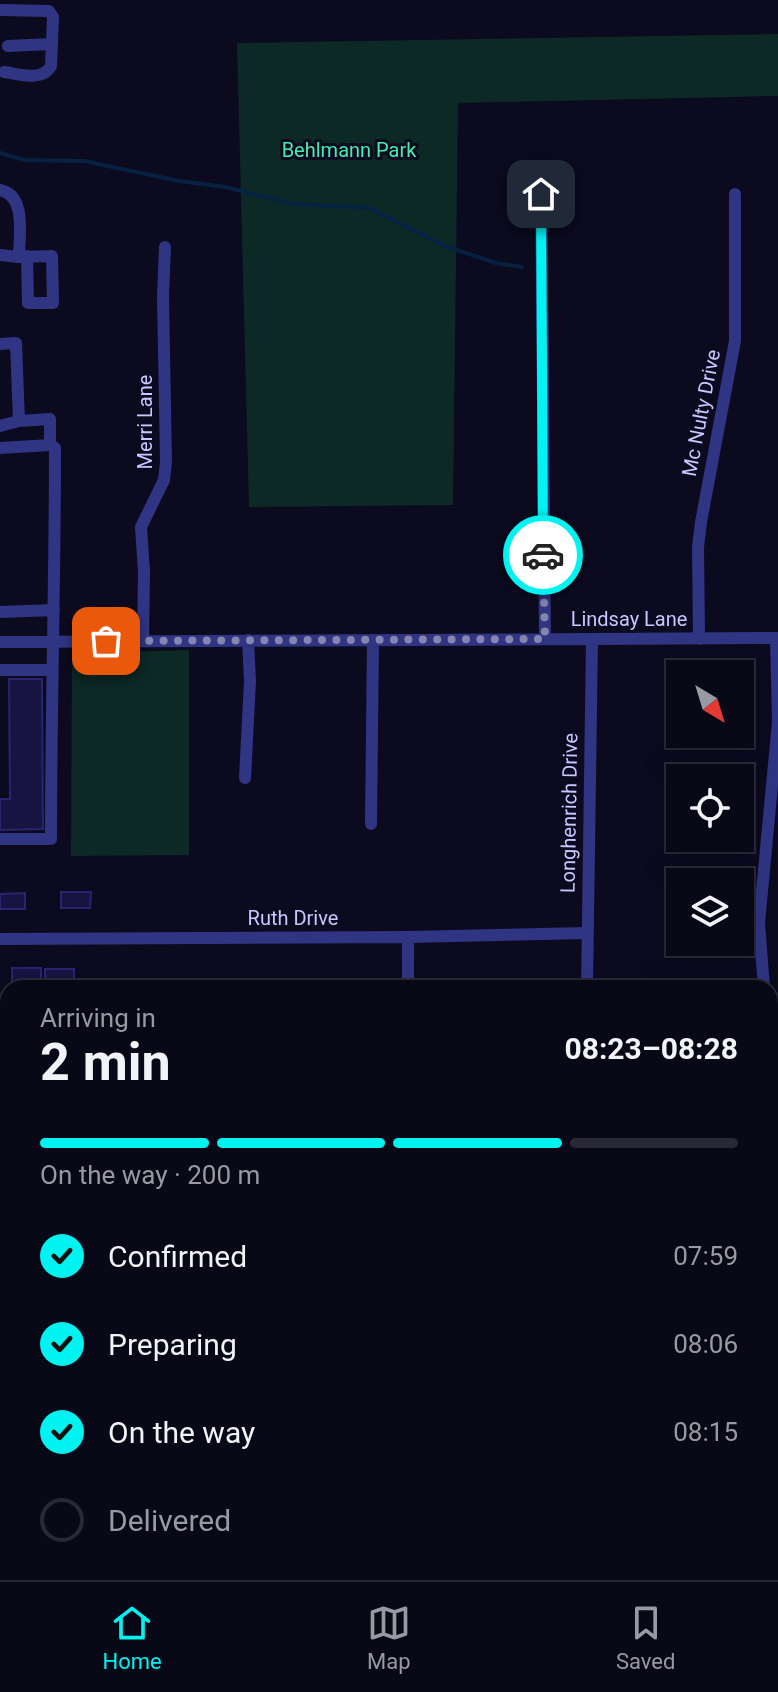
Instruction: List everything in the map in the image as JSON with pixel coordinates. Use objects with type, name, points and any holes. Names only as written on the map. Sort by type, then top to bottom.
[{"type":"street","points":[[0,10],[51,12],[51,66],[45,74],[4,72]]},
{"type":"street","points":[[8,46],[52,44]]},
{"type":"street","points":[[541,173],[545,639]]},
{"type":"street","points":[[0,190],[14,196],[18,207],[23,256],[0,255]]},
{"type":"street","name":"Mc Nulty Drive","points":[[699,639],[698,547],[701,522],[735,341],[735,194]]},
{"type":"street","name":"Merri Lane","points":[[143,640],[141,527],[164,480],[166,462],[165,247]]},
{"type":"street","points":[[0,344],[16,343],[19,421]]},
{"type":"street","points":[[0,426],[50,419],[50,445]]},
{"type":"street","points":[[0,448],[50,445],[55,448],[51,839],[0,839]]},
{"type":"street","points":[[0,612],[54,610]]},
{"type":"street","points":[[763,980],[759,923],[778,722],[777,638]]},
{"type":"street","name":"Lindsay Lane","points":[[0,642],[777,638]]},
{"type":"street","name":"Longhenrich Drive","points":[[587,980],[592,639]]},
{"type":"street","points":[[245,778],[250,681],[248,640]]},
{"type":"street","points":[[371,824],[373,640]]},
{"type":"street","points":[[0,670],[51,670]]},
{"type":"street","name":"Ruth Drive","points":[[0,939],[587,933]]},
{"type":"street","points":[[408,937],[408,980]]},
{"type":"green space","name":"Behlmann Park","points":[[778,34],[778,96],[458,103],[453,505],[249,507],[237,43]]},
{"type":"green space","points":[[189,650],[189,855],[71,856],[72,653]]},
{"type":"building","points":[[9,679],[42,679],[43,829],[0,830],[0,799],[10,799]]},
{"type":"building","points":[[61,892],[91,892],[90,908],[61,908]]},
{"type":"building","points":[[25,893],[25,909],[0,909],[0,894]]},
{"type":"building","points":[[12,968],[41,968],[41,980],[12,980]]},
{"type":"building","points":[[45,969],[74,969],[74,980],[45,980]]},
{"type":"waterway","points":[[0,153],[25,160],[84,161],[179,181],[225,187],[294,204],[369,208],[445,246],[496,263],[522,267]]},
{"type":"way so far","points":[[106,641],[545,639],[543,555]]},
{"type":"route","points":[[541,194],[543,555]]}]
